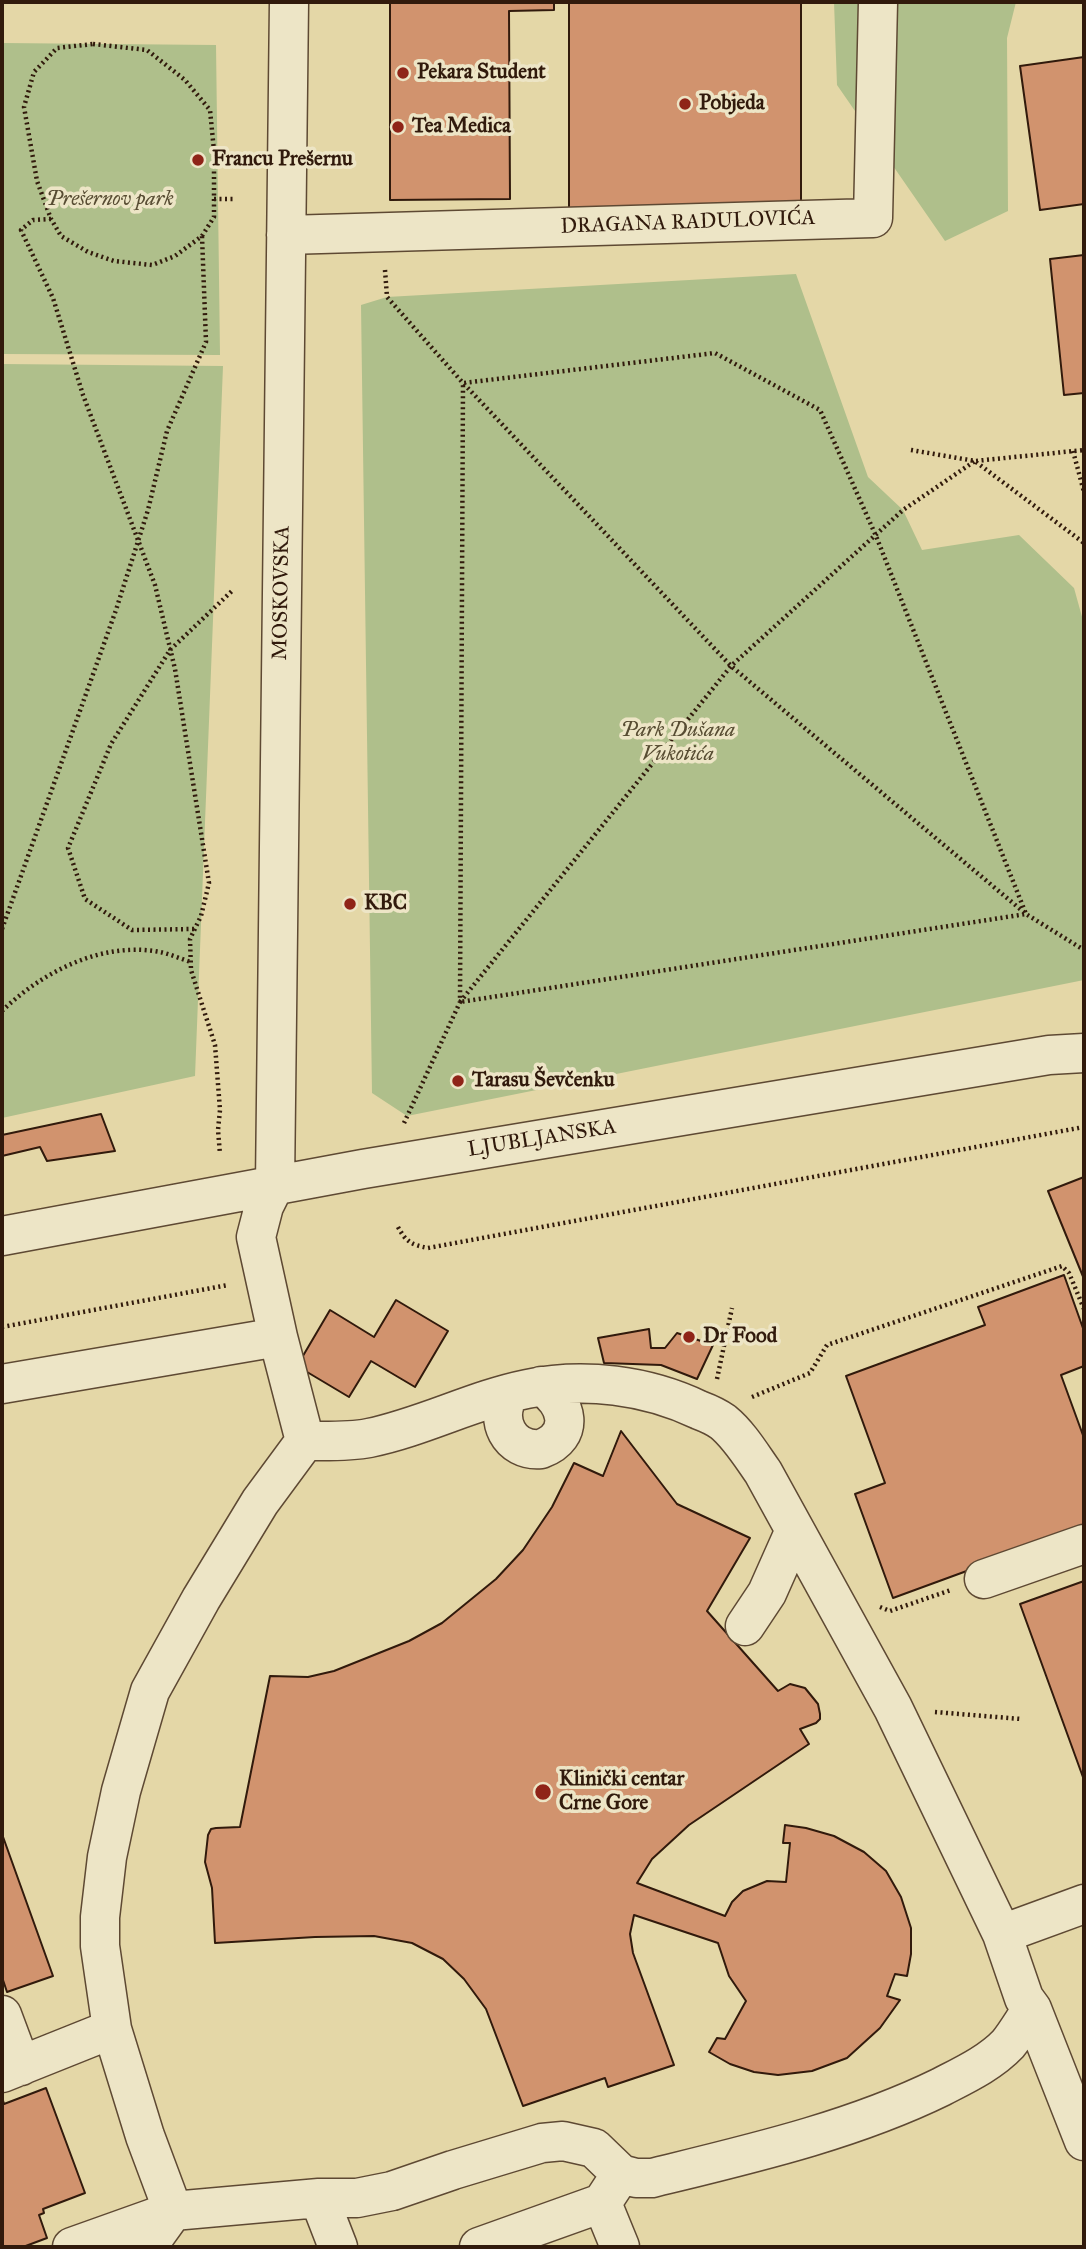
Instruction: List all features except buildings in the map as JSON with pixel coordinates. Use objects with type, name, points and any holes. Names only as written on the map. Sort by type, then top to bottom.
[{"type":"street","name":"MOSKOVSKA","points":[[275,1184],[289,2]]},
{"type":"street","name":"DRAGANA RADULOVIĆA","points":[[286,235],[873,218],[878,2]]},
{"type":"street","name":"LJUBLJANSKA","points":[[2,1236],[387,1165],[1049,1055],[1084,1053]]},
{"type":"street","points":[[275,1184],[264,1206],[256,1237],[305,1441]]},
{"type":"street","points":[[2,1384],[278,1337]]},
{"type":"street","points":[[305,1441],[369,1438],[525,1390],[606,1385],[679,1400],[722,1422],[745,1445],[763,1472],[893,1708],[1002,1934],[1024,1998],[1032,2009],[1084,2141]]},
{"type":"street","points":[[173,2211],[145,2136],[112,2029],[100,1946],[100,1917],[107,1857],[118,1801],[150,1691],[201,1600],[261,1502],[305,1441]]},
{"type":"street","points":[[745,1626],[768,1593],[795,1530]]},
{"type":"street","points":[[984,1578],[1084,1544]]},
{"type":"street","points":[[1002,1934],[1084,1904]]},
{"type":"street","points":[[479,2247],[636,2178],[652,2178],[738,2157],[837,2128],[917,2098],[975,2070],[1008,2044],[1032,2009]]},
{"type":"street","points":[[2,2015],[11,2069],[112,2029]]},
{"type":"street","points":[[72,2247],[173,2211],[357,2198],[392,2192],[453,2169],[542,2143],[563,2141],[594,2148],[612,2188],[620,2247]]},
{"type":"street","points":[[319,2199],[338,2247]]},
{"type":"street","points":[[147,2247],[173,2211]]},
{"type":"path","points":[[93,44],[147,50],[185,80],[209,110],[214,151],[214,199],[214,217],[202,236],[175,256],[152,265],[114,261],[88,252],[61,236],[51,219],[37,181],[24,107],[34,72],[57,48],[93,44]]},
{"type":"path","points":[[214,199],[235,200]]},
{"type":"path","points":[[51,219],[33,220],[21,230],[53,298],[83,395],[155,585],[170,650],[209,883],[201,916],[190,939],[191,970],[215,1045],[220,1154]]},
{"type":"path","points":[[383,232],[387,297],[463,383],[731,666],[1026,914],[1084,950]]},
{"type":"path","points":[[2,929],[116,610],[138,541],[167,431],[206,342],[202,236]]},
{"type":"path","points":[[463,383],[715,353],[820,410],[876,536],[1026,914]]},
{"type":"path","points":[[460,1002],[463,383]]},
{"type":"path","points":[[911,450],[975,461],[1084,450]]},
{"type":"path","points":[[1073,451],[1084,492]]},
{"type":"path","points":[[387,1165],[425,1074],[460,1002],[731,666],[903,510],[975,461]]},
{"type":"path","points":[[975,461],[1084,543]]},
{"type":"path","points":[[195,929],[132,930],[85,899],[68,848],[111,744],[170,650],[233,590]]},
{"type":"path","points":[[460,1002],[1026,914]]},
{"type":"path","points":[[2,1011],[37,980],[66,965],[106,954],[137,950],[161,952],[191,962]]},
{"type":"path","points":[[398,1227],[404,1239],[412,1245],[428,1248],[1084,1127]]},
{"type":"path","points":[[709,1415],[810,1373],[827,1345],[1062,1266],[1069,1273],[1084,1309]]},
{"type":"path","points":[[2,1327],[237,1283]]},
{"type":"path","points":[[709,1415],[732,1308]]},
{"type":"path","points":[[827,1588],[890,1611],[984,1578]]},
{"type":"path","points":[[893,1708],[1021,1719]]},
{"type":"green space","points":[[834,2],[1016,2],[1007,38],[1008,211],[945,241],[837,85]]},
{"type":"green space","name":"Prešernov park","points":[[2,43],[216,45],[220,355],[2,354]]},
{"type":"green space","name":"Park Dušana Vukotića","points":[[796,274],[868,477],[903,510],[922,550],[1019,535],[1074,588],[1084,624],[1084,980],[407,1116],[372,1093],[361,305],[387,297]]},
{"type":"green space","points":[[2,364],[223,366],[195,1076],[2,1118]]},
{"type":"place","name":"Pekara Student","points":[[403,73]]},
{"type":"place","name":"Pobjeda","points":[[685,104]]},
{"type":"place","name":"Tea Medica","points":[[398,127]]},
{"type":"place","name":"Francu Prešernu","points":[[198,160]]},
{"type":"place","name":"KBC","points":[[350,904]]},
{"type":"place","name":"Tarasu Ševčenku","points":[[458,1081]]},
{"type":"place","name":"Dr Food","points":[[689,1337]]},
{"type":"place","name":"Klinički centar Crne Gore","points":[[543,1792]]}]
